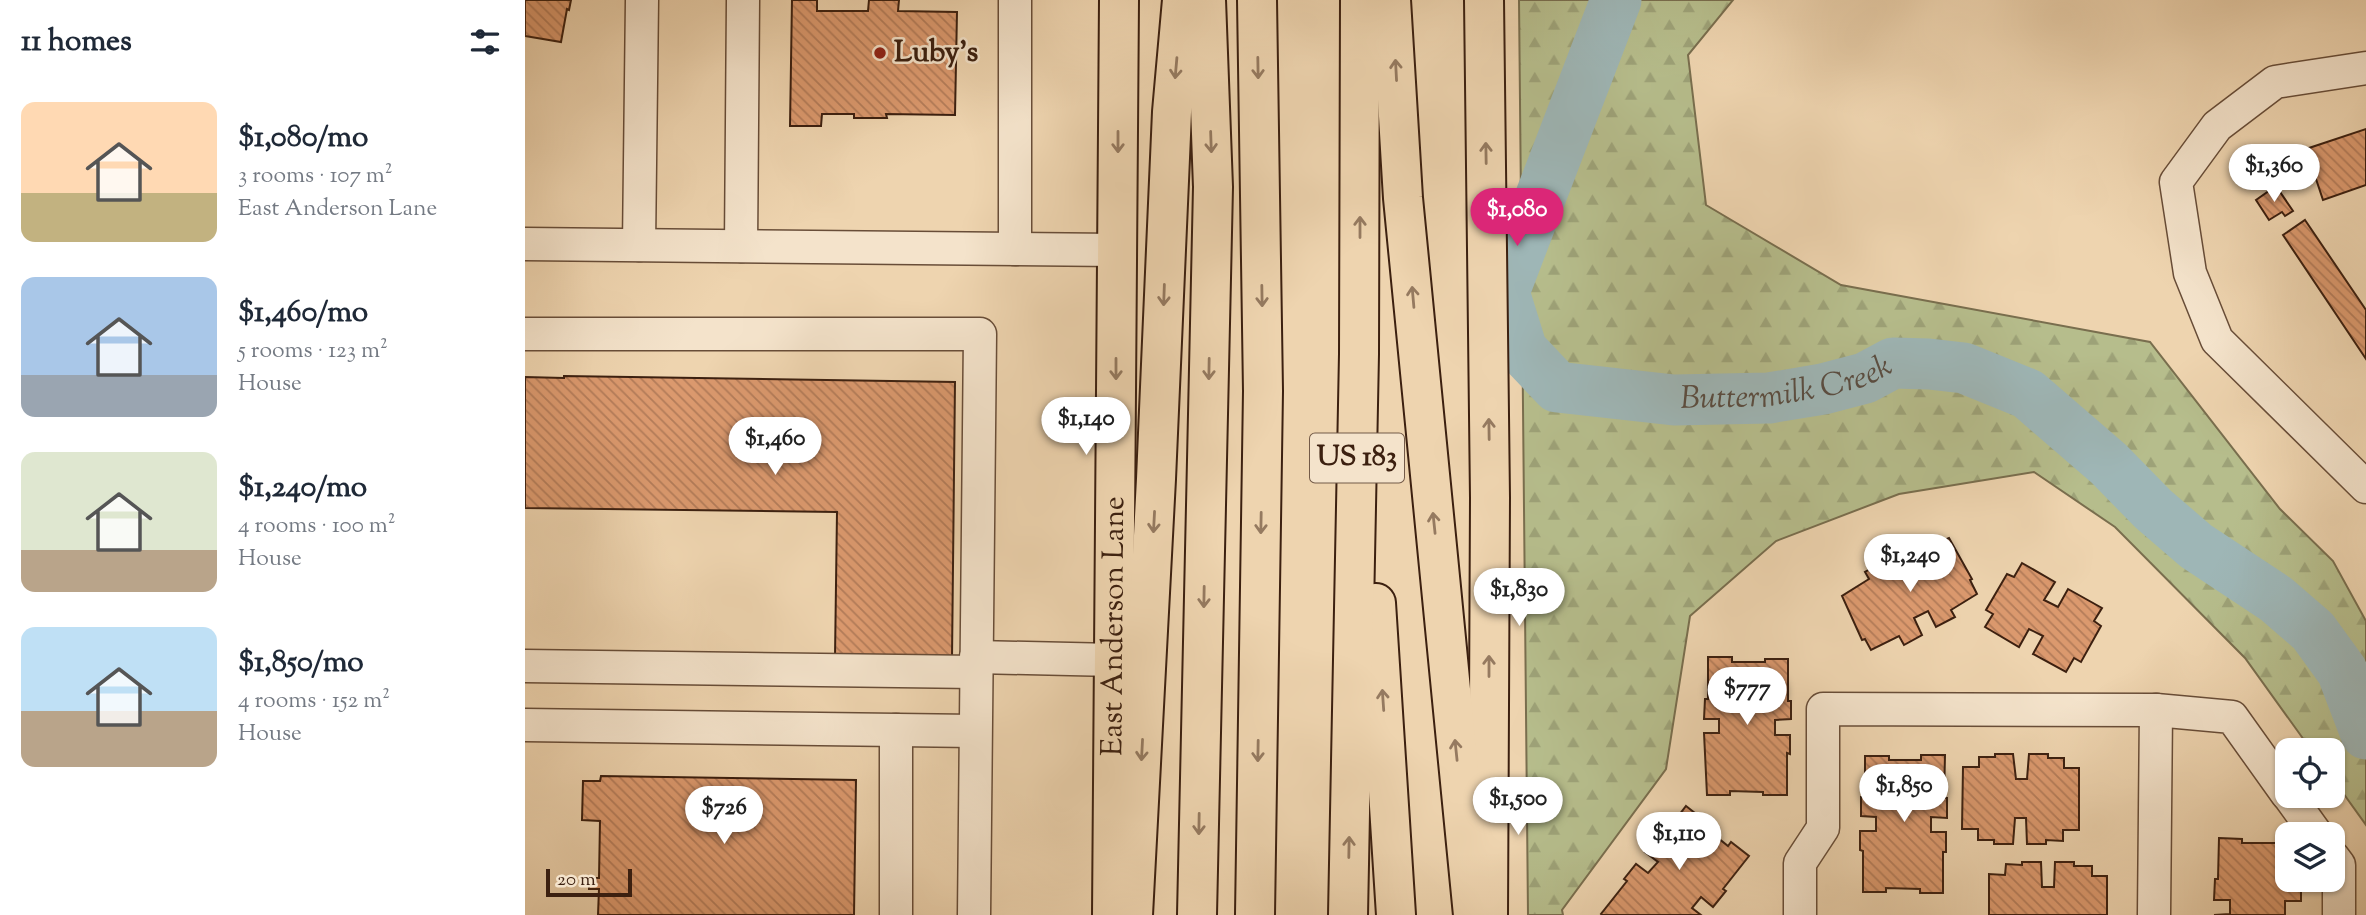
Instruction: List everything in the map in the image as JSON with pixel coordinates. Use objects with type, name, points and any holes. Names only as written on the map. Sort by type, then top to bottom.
[{"type":"main road","name":"East Anderson Lane","points":[[1112,915],[1119,0]]},
{"type":"main road","points":[[1133,915],[1172,112],[1182,0]]},
{"type":"main road","points":[[1197,915],[1213,187],[1206,0]]},
{"type":"main road","points":[[1255,915],[1263,391],[1257,0]]},
{"type":"main road","name":"US 183","points":[[1348,915],[1359,354],[1360,0]]},
{"type":"main road","points":[[1391,0],[1403,198],[1473,915]]},
{"type":"main road","points":[[1484,0],[1490,498],[1488,915]]},
{"type":"main road","points":[[1359,354],[1396,915]]},
{"type":"lane","points":[[639,245],[642,0]]},
{"type":"lane","points":[[741,246],[743,0]]},
{"type":"lane","points":[[1015,0],[1015,249]]},
{"type":"lane","points":[[2366,68],[2275,82],[2217,126],[2176,182],[2190,273],[2217,340],[2366,487]]},
{"type":"lane","points":[[525,244],[1117,250]]},
{"type":"lane","points":[[525,334],[980,334],[974,915]]},
{"type":"lane","points":[[525,666],[976,665],[1114,660]]},
{"type":"lane","points":[[1800,915],[1800,863],[1823,828],[1823,709],[2156,710],[2232,717],[2275,777]]},
{"type":"lane","points":[[2154,915],[2156,710]]},
{"type":"lane","points":[[525,725],[975,731]]},
{"type":"lane","points":[[895,915],[896,730]]},
{"type":"lane","points":[[2339,892],[2339,915]]},
{"type":"green space","points":[[1519,0],[1733,0],[1688,55],[1706,205],[1841,285],[2150,342],[2280,509],[2333,561],[2366,621],[2366,825],[2345,796],[2345,738],[2303,738],[2245,658],[2115,527],[2034,472],[1899,494],[1776,541],[1690,616],[1666,769],[1562,910],[1563,915],[1528,915]]},
{"type":"building","points":[[525,0],[571,0],[561,42],[525,36]]},
{"type":"building","points":[[792,0],[817,0],[817,11],[868,11],[869,0],[899,0],[898,11],[957,12],[955,115],[886,114],[887,118],[854,118],[854,114],[822,114],[821,126],[790,126]]},
{"type":"building","points":[[2366,129],[2366,185],[2323,200],[2306,149]]},
{"type":"building","points":[[2276,186],[2293,211],[2285,216],[2282,212],[2269,220],[2256,200]]},
{"type":"building","points":[[2305,220],[2366,310],[2366,359],[2283,235]]},
{"type":"building","points":[[525,377],[955,382],[952,658],[835,657],[837,512],[525,508]]},
{"type":"building","points":[[1949,538],[1972,579],[1970,580],[1977,594],[1951,610],[1955,617],[1936,627],[1928,611],[1914,618],[1922,635],[1904,645],[1899,636],[1871,650],[1865,639],[1862,640],[1842,596],[1869,579],[1865,572],[1883,562],[1892,578],[1906,570],[1898,554],[1916,545],[1919,551]]},
{"type":"building","points":[[2022,563],[2055,582],[2044,600],[2058,607],[2068,589],[2102,608],[2094,621],[2101,626],[2081,662],[2074,658],[2066,672],[2033,654],[2043,636],[2029,629],[2019,647],[1985,627],[1993,614],[1986,610],[2007,574],[2014,577]]},
{"type":"building","points":[[1708,657],[1732,657],[1732,662],[1788,659],[1791,719],[1775,720],[1775,735],[1790,735],[1787,795],[1730,791],[1730,795],[1707,795],[1704,733],[1719,733],[1719,719],[1704,719],[1705,699],[1708,699]]},
{"type":"building","points":[[1995,754],[2013,754],[2016,779],[2027,779],[2029,754],[2048,754],[2048,758],[2064,758],[2064,768],[2079,768],[2079,830],[2063,830],[2063,841],[2046,840],[2046,844],[2027,844],[2026,818],[2015,818],[2013,844],[1994,844],[1994,840],[1978,840],[1978,829],[1962,829],[1963,767],[1979,767],[1979,757],[1995,757]]},
{"type":"building","points":[[1921,755],[1945,755],[1944,798],[1947,798],[1947,818],[1931,817],[1931,832],[1946,832],[1943,893],[1886,888],[1886,892],[1863,892],[1860,831],[1876,831],[1876,817],[1861,816],[1861,797],[1865,797],[1865,756],[1889,756],[1889,760],[1921,760]]},
{"type":"building","points":[[601,776],[856,780],[854,915],[598,915],[599,889],[589,889],[589,878],[599,878],[600,821],[582,820],[583,781],[600,781]]},
{"type":"building","points":[[1686,806],[1705,821],[1702,825],[1728,846],[1731,842],[1749,856],[1723,889],[1726,891],[1713,907],[1701,897],[1692,908],[1701,915],[1602,915],[1636,864],[1648,873],[1658,862],[1645,852],[1660,833],[1663,836]]},
{"type":"building","points":[[2219,838],[2242,839],[2242,843],[2275,843],[2275,892],[2301,892],[2301,901],[2285,901],[2285,915],[2214,915],[2230,914],[2230,900],[2214,900],[2215,879],[2218,879]]},
{"type":"building","points":[[2022,862],[2041,862],[2042,887],[2054,887],[2055,862],[2092,866],[2092,876],[2107,876],[2107,915],[1989,915],[1989,874],[2005,875],[2006,864],[2022,865]]},
{"type":"waterway","name":"Buttermilk Creek","points":[[1616,0],[1504,292],[1522,350],[1557,387],[1674,400],[1769,398],[1823,389],[1865,378],[1893,363],[1964,368],[2028,394],[2109,464],[2153,509],[2196,546],[2276,599],[2313,631],[2342,671],[2366,734]]},
{"type":"place","name":"Luby’s","points":[[880,53]]}]
